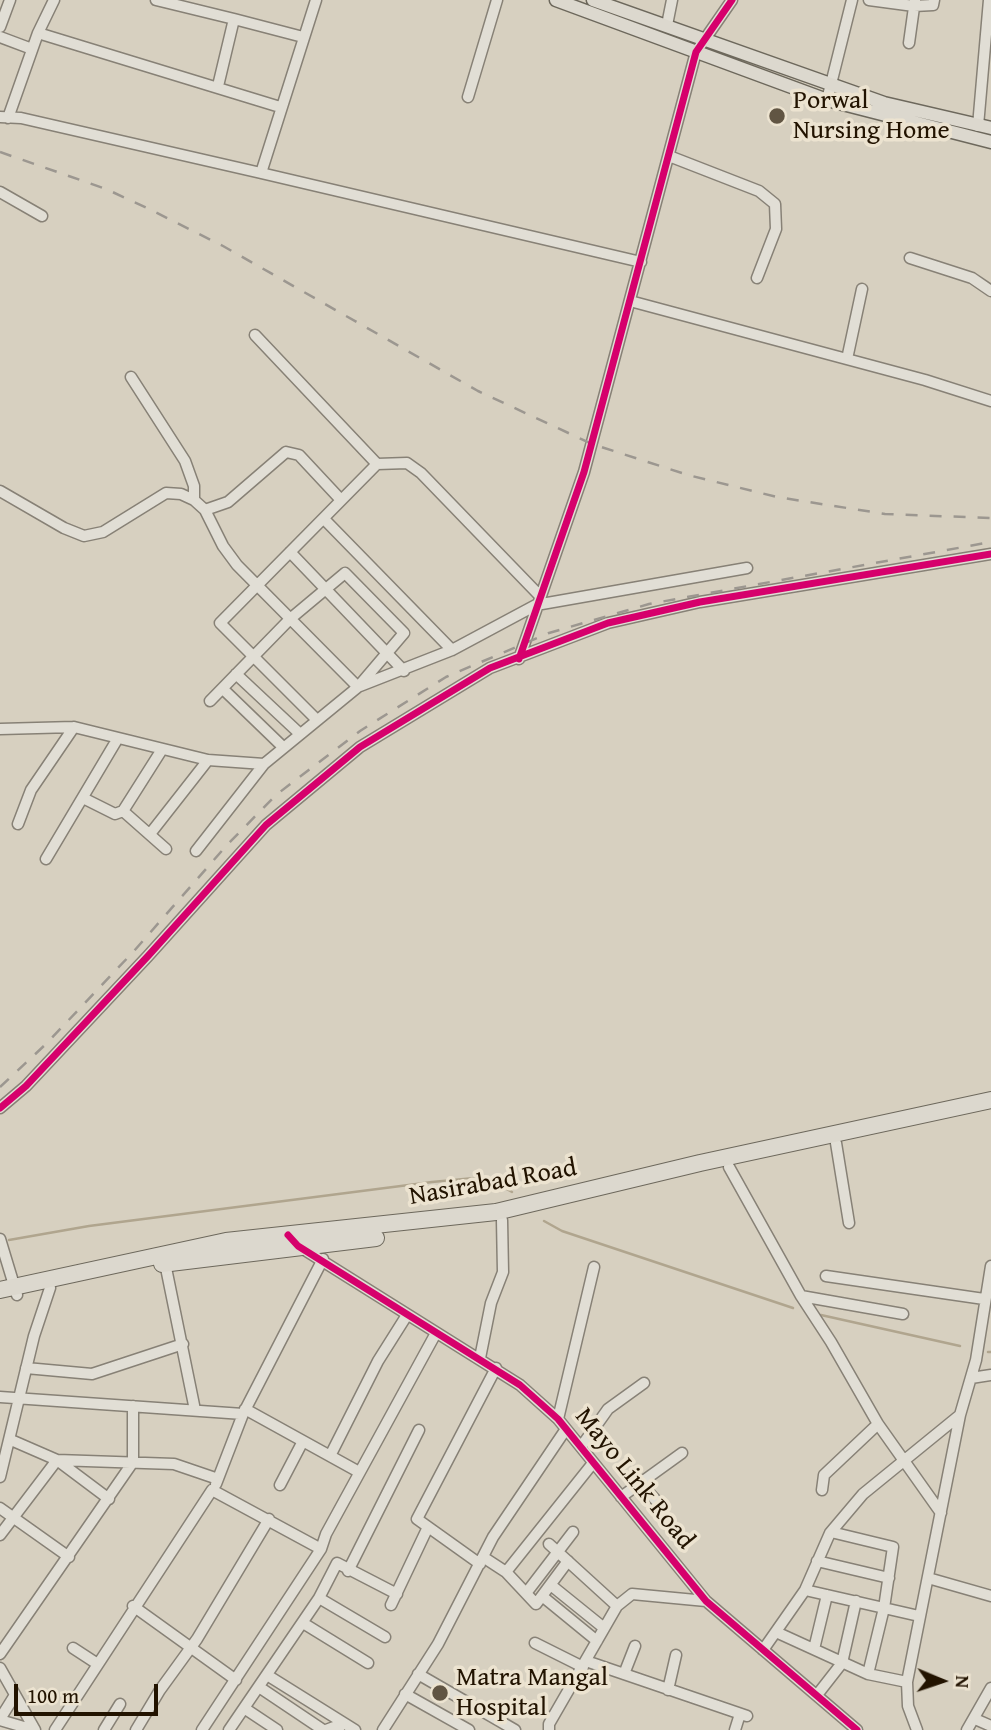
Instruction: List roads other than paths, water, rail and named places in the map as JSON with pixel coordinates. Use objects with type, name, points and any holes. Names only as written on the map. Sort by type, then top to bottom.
[{"type":"highway","name":"Nasirabad Road","points":[[11,1290],[50,1288],[165,1263],[293,1241],[496,1212],[700,1163],[991,1100]]},
{"type":"highway","name":"Nasirabad Road","points":[[0,1299],[11,1290],[182,1249],[502,1220],[991,1110]]},
{"type":"main road","points":[[556,0],[827,100],[882,109],[929,121],[991,142]]},
{"type":"main road","points":[[593,0],[831,85],[882,109]]},
{"type":"main road","points":[[929,121],[985,127]]},
{"type":"street","points":[[0,27],[10,0]]},
{"type":"street","points":[[54,0],[4,117],[24,119],[641,262]]},
{"type":"street","points":[[156,0],[303,37]]},
{"type":"street","points":[[261,173],[316,0]]},
{"type":"street","points":[[468,97],[497,0]]},
{"type":"street","points":[[667,25],[672,0]]},
{"type":"street","points":[[519,659],[584,472],[696,52],[730,2],[716,0]]},
{"type":"street","points":[[827,100],[852,0]]},
{"type":"street","points":[[869,0],[933,5],[934,0]]},
{"type":"street","points":[[985,127],[989,0]]},
{"type":"street","points":[[909,43],[914,3]]},
{"type":"street","points":[[218,86],[234,19]]},
{"type":"street","points":[[38,33],[280,107]]},
{"type":"street","points":[[0,37],[32,49]]},
{"type":"street","points":[[669,156],[759,191],[775,204],[776,229],[757,278]]},
{"type":"street","points":[[0,192],[42,216]]},
{"type":"street","points":[[910,258],[972,278],[991,291]]},
{"type":"street","points":[[847,359],[862,289]]},
{"type":"street","points":[[630,301],[991,401]]},
{"type":"street","points":[[255,335],[377,464]]},
{"type":"street","points":[[131,377],[185,461],[194,486],[194,500]]},
{"type":"street","points":[[205,510],[228,502],[286,452],[299,455],[341,500]]},
{"type":"street","points":[[317,720],[219,623],[377,464],[391,461],[407,463],[421,473],[538,600]]},
{"type":"street","points":[[0,491],[64,528],[84,536],[103,532],[166,494],[181,494],[194,500],[205,510],[223,546],[255,585],[358,687]]},
{"type":"street","points":[[324,519],[452,650]]},
{"type":"street","points":[[289,552],[404,671]]},
{"type":"street","points":[[211,701],[290,619],[345,573],[357,553]]},
{"type":"street","points":[[0,1108],[26,1086],[266,825],[360,747],[490,668],[608,623],[699,602],[991,554]]},
{"type":"street","points":[[358,687],[452,650],[538,600],[747,568]]},
{"type":"street","points":[[196,851],[264,764],[358,687],[404,633],[345,573]]},
{"type":"street","points":[[236,674],[299,733]]},
{"type":"street","points":[[223,689],[283,747]]},
{"type":"street","points":[[0,729],[74,727],[161,751],[208,760],[264,764]]},
{"type":"street","points":[[18,824],[31,790],[74,727]]},
{"type":"street","points":[[46,859],[118,738]]},
{"type":"street","points":[[83,797],[115,814],[123,811],[161,751]]},
{"type":"street","points":[[150,834],[208,760]]},
{"type":"street","points":[[123,811],[166,849]]},
{"type":"street","points":[[835,1143],[849,1223]]},
{"type":"street","points":[[729,1167],[878,1424],[941,1514]]},
{"type":"street","points":[[480,1358],[491,1303],[503,1272],[502,1220]]},
{"type":"street","points":[[0,1239],[8,1264],[11,1290]]},
{"type":"street","name":"Mayo Link Road","points":[[293,1241],[520,1385],[558,1419],[706,1601],[857,1730]]},
{"type":"street","points":[[55,1730],[133,1606],[212,1490],[244,1412],[323,1259]]},
{"type":"street","points":[[165,1263],[195,1410]]},
{"type":"street","points":[[917,1730],[908,1706],[907,1682],[960,1415],[976,1360],[991,1266]]},
{"type":"street","points":[[558,1419],[594,1267]]},
{"type":"street","points":[[825,1276],[985,1300]]},
{"type":"street","points":[[0,1477],[11,1440],[26,1368],[50,1288]]},
{"type":"street","points":[[804,1299],[903,1314]]},
{"type":"street","points":[[330,1456],[379,1360],[407,1315]]},
{"type":"street","points":[[202,1730],[317,1553],[436,1333]]},
{"type":"street","points":[[979,1339],[991,1338]]},
{"type":"street","points":[[26,1368],[92,1374],[183,1344]]},
{"type":"street","points":[[496,1368],[417,1520],[482,1561],[506,1572],[536,1604],[568,1561]]},
{"type":"street","points":[[971,1378],[991,1375]]},
{"type":"street","points":[[581,1447],[608,1409],[644,1383]]},
{"type":"street","points":[[0,1397],[244,1412],[359,1472]]},
{"type":"street","points":[[0,1654],[133,1462],[133,1406]]},
{"type":"street","points":[[763,1650],[805,1590],[831,1532],[863,1494],[902,1459],[960,1415]]},
{"type":"street","points":[[822,1490],[824,1475],[878,1424]]},
{"type":"street","points":[[383,1730],[438,1644],[493,1537],[566,1429]]},
{"type":"street","points":[[348,1571],[418,1430]]},
{"type":"street","points":[[11,1440],[57,1460],[109,1499]]},
{"type":"street","points":[[280,1485],[303,1441]]},
{"type":"street","points":[[621,1497],[682,1453]]},
{"type":"street","points":[[57,1460],[188,1466],[218,1479]]},
{"type":"street","points":[[0,1535],[57,1460]]},
{"type":"street","points":[[506,1572],[593,1463]]},
{"type":"street","points":[[640,1484],[663,1508]]},
{"type":"street","points":[[212,1490],[269,1519],[348,1571],[397,1594]]},
{"type":"street","points":[[0,1508],[69,1557]]},
{"type":"street","points":[[136,1730],[269,1519]]},
{"type":"street","points":[[391,1605],[428,1527]]},
{"type":"street","points":[[527,1592],[573,1532]]},
{"type":"street","points":[[831,1532],[893,1547],[884,1608],[868,1674]]},
{"type":"street","points":[[549,1545],[617,1606]]},
{"type":"street","points":[[817,1561],[888,1578]]},
{"type":"street","points":[[230,1730],[303,1623],[337,1563]]},
{"type":"street","points":[[928,1578],[991,1596]]},
{"type":"street","points":[[552,1586],[604,1628]]},
{"type":"street","points":[[805,1590],[919,1616]]},
{"type":"street","points":[[547,1728],[617,1606],[632,1594],[706,1601]]},
{"type":"street","points":[[814,1649],[827,1595]]},
{"type":"street","points":[[542,1596],[597,1641]]},
{"type":"street","points":[[319,1598],[385,1637]]},
{"type":"street","points":[[817,1695],[842,1663],[856,1601]]},
{"type":"street","points":[[133,1606],[189,1649],[236,1679],[324,1730],[334,1727],[339,1730]]},
{"type":"street","points":[[303,1623],[368,1663]]},
{"type":"street","points":[[776,1632],[868,1674],[907,1682]]},
{"type":"street","points":[[535,1643],[585,1664],[624,1674],[743,1715],[734,1730]]},
{"type":"street","points":[[624,1674],[635,1646]]},
{"type":"street","points":[[73,1648],[96,1663]]},
{"type":"street","points":[[668,1690],[676,1655]]},
{"type":"street","points":[[0,1668],[35,1730]]},
{"type":"street","points":[[418,1674],[515,1730]]},
{"type":"street","points":[[267,1675],[355,1730]]},
{"type":"street","points":[[991,1688],[973,1726],[991,1726]]},
{"type":"street","points":[[405,1694],[469,1730]]},
{"type":"street","points":[[15,1695],[0,1719],[35,1730]]},
{"type":"street","points":[[104,1730],[120,1704]]},
{"type":"street","points":[[244,1708],[277,1730]]},
{"type":"waterway","points":[[9,1240],[89,1226],[432,1182],[485,1177],[512,1192]]},
{"type":"waterway","points":[[544,1221],[562,1231],[793,1308]]},
{"type":"waterway","points":[[821,1315],[960,1346]]},
{"type":"railway","points":[[0,152],[106,189],[147,208],[223,246],[478,391],[592,444],[688,475],[777,497],[885,514],[991,518]]},
{"type":"railway","points":[[0,1087],[46,1044],[134,951],[227,845],[276,795],[360,731],[446,677],[549,633],[649,604],[991,542]]},
{"type":"place","name":"Porwal Nursing Home","points":[[777,116]]},
{"type":"place","name":"Matra Mangal Hospital","points":[[440,1693]]}]
